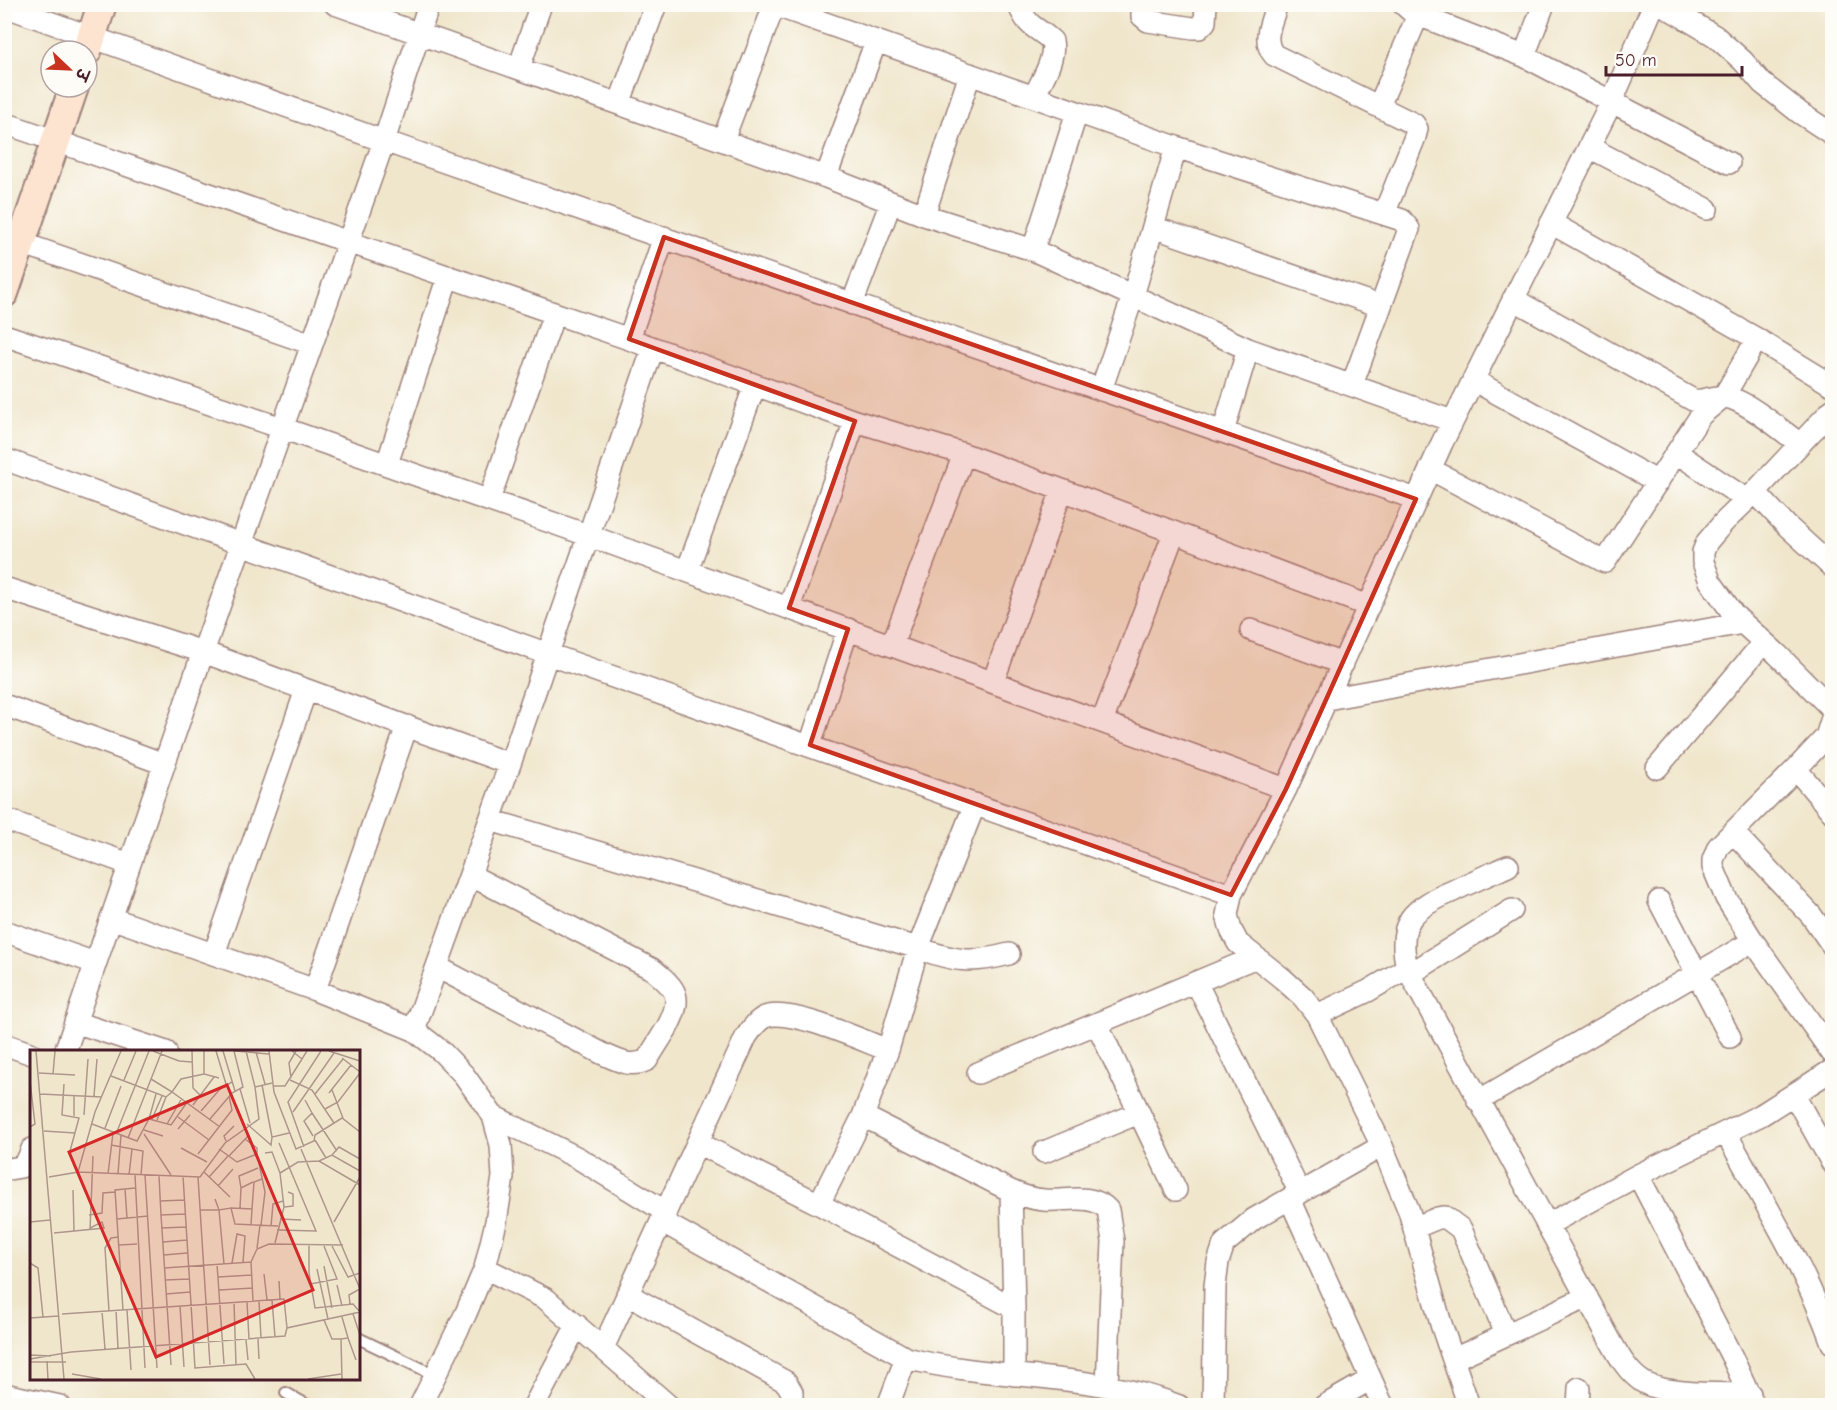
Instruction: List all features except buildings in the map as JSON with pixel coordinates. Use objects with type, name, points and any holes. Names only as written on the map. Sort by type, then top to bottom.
[{"type":"street","points":[[91,39],[102,4]]},
{"type":"street","points":[[335,4],[723,140],[924,215],[1033,250],[1248,349],[1452,421]]},
{"type":"street","points":[[65,1050],[202,652],[243,543],[384,141],[429,4]]},
{"type":"street","points":[[519,68],[541,4]]},
{"type":"street","points":[[619,104],[657,4]]},
{"type":"street","points":[[1018,4],[1025,21],[1052,41],[1052,55],[1034,97]]},
{"type":"street","points":[[1142,4],[1142,16],[1148,21],[1193,28],[1199,28],[1205,22],[1206,4]]},
{"type":"street","points":[[1277,4],[1266,41],[1268,49],[1274,55],[1414,123],[1417,129],[1384,214]]},
{"type":"street","points":[[1524,56],[1544,4]]},
{"type":"street","points":[[1469,1406],[1441,1324],[1414,1228],[1382,1146],[1317,1015],[1296,991],[1238,943],[1227,915],[1231,896],[1286,789],[1452,421],[1612,101],[1654,4]]},
{"type":"street","points":[[1660,4],[1715,36],[1743,61],[1762,83],[1800,113],[1833,134]]},
{"type":"street","points":[[723,140],[772,5],[1176,147],[1402,220],[1409,229],[1352,385]]},
{"type":"street","points":[[4,6],[78,39]]},
{"type":"street","points":[[1379,106],[1410,10],[1524,56],[1730,163]]},
{"type":"street","points":[[826,177],[876,41]]},
{"type":"street","points":[[99,47],[384,141],[664,237],[1416,500]]},
{"type":"street","points":[[924,215],[970,75]]},
{"type":"street","points":[[4,293],[13,240],[55,142],[70,99]]},
{"type":"street","points":[[1033,250],[1077,112]]},
{"type":"street","points":[[4,123],[629,339],[855,421],[964,454],[1369,606]]},
{"type":"street","points":[[1101,390],[1133,296],[1176,147]]},
{"type":"street","points":[[1589,147],[1707,209]]},
{"type":"street","points":[[852,304],[891,201]]},
{"type":"street","points":[[1551,223],[1757,339],[1833,385]]},
{"type":"street","points":[[1153,227],[1380,306]]},
{"type":"street","points":[[629,339],[664,237]]},
{"type":"street","points":[[13,240],[312,344]]},
{"type":"street","points":[[387,464],[448,276]]},
{"type":"street","points":[[1513,299],[1692,400],[1699,401],[1724,396],[1740,402],[1800,444]]},
{"type":"street","points":[[489,500],[554,314]]},
{"type":"street","points":[[4,334],[489,500],[1286,789]]},
{"type":"street","points":[[1430,469],[1605,562],[1701,416],[1724,396],[1757,339]]},
{"type":"street","points":[[414,1030],[549,654],[653,348]]},
{"type":"street","points":[[1223,432],[1248,349]]},
{"type":"street","points":[[1473,380],[1658,482]]},
{"type":"street","points":[[687,571],[755,385]]},
{"type":"street","points":[[1831,415],[1724,522],[1707,542],[1703,552],[1703,562],[1710,581],[1734,615],[1833,709]]},
{"type":"street","points":[[789,608],[855,421]]},
{"type":"street","points":[[1677,453],[1751,496],[1833,567]]},
{"type":"street","points":[[892,645],[964,454]]},
{"type":"street","points":[[4,459],[1231,896]]},
{"type":"street","points":[[993,682],[1062,490]]},
{"type":"street","points":[[1102,722],[1174,533]]},
{"type":"street","points":[[4,588],[202,652],[510,764]]},
{"type":"street","points":[[1327,699],[1743,623]]},
{"type":"street","points":[[810,745],[848,629]]},
{"type":"street","points":[[1251,630],[1343,664]]},
{"type":"street","points":[[1657,768],[1764,642]]},
{"type":"street","points":[[214,954],[306,690]]},
{"type":"street","points":[[4,705],[164,764]]},
{"type":"street","points":[[315,990],[407,726]]},
{"type":"street","points":[[1830,733],[1714,853],[1713,867],[1726,898],[1753,941],[1833,1053]]},
{"type":"street","points":[[1796,769],[1833,812]]},
{"type":"street","points":[[819,1204],[863,1116],[888,1050],[918,948],[975,804]]},
{"type":"street","points":[[4,819],[129,864]]},
{"type":"street","points":[[490,820],[956,960],[990,958],[1009,954]]},
{"type":"street","points":[[1733,832],[1811,915],[1833,945]]},
{"type":"street","points":[[1508,866],[1430,901],[1413,915],[1403,936],[1408,971],[1619,1357],[1633,1374],[1654,1388],[1685,1398],[1752,1400],[1638,1175]]},
{"type":"street","points":[[437,967],[603,1054],[630,1064],[647,1060],[676,1010],[677,999],[674,990],[652,969],[470,875]]},
{"type":"street","points":[[1659,901],[1695,974],[1730,1037]]},
{"type":"street","points":[[1317,1015],[1408,971],[1512,910]]},
{"type":"street","points":[[111,918],[315,990],[414,1030],[441,1051],[464,1076],[493,1116],[501,1145],[503,1177],[496,1222],[484,1268],[466,1313],[420,1406]]},
{"type":"street","points":[[4,931],[95,963]]},
{"type":"street","points":[[1478,1101],[1753,941]]},
{"type":"street","points":[[978,1073],[1254,958]]},
{"type":"street","points":[[1196,982],[1295,1196],[1383,1406]]},
{"type":"street","points":[[603,1348],[746,1037],[755,1024],[763,1017],[773,1014],[785,1015],[803,1019],[888,1050]]},
{"type":"street","points":[[75,1022],[160,1050]]},
{"type":"street","points":[[1097,1024],[1176,1190]]},
{"type":"street","points":[[4,1044],[30,1053]]},
{"type":"street","points":[[1547,1225],[1638,1175],[1726,1133],[1833,1070]]},
{"type":"street","points":[[1794,1095],[1833,1163]]},
{"type":"street","points":[[1044,1152],[1139,1113]]},
{"type":"street","points":[[493,1116],[579,1158],[664,1217],[906,1358],[944,1366],[1107,1386],[1151,1396],[1179,1406]]},
{"type":"street","points":[[863,1116],[1030,1199],[1096,1201],[1108,1210],[1113,1241],[1107,1386]]},
{"type":"street","points":[[1726,1133],[1795,1261],[1833,1343]]},
{"type":"street","points":[[698,1143],[819,1204],[1014,1308]]},
{"type":"street","points":[[1213,1406],[1215,1286],[1218,1262],[1224,1244],[1254,1219],[1382,1146]]},
{"type":"street","points":[[4,1167],[9,1169],[21,1167],[30,1154]]},
{"type":"street","points":[[1011,1191],[1014,1375]]},
{"type":"street","points":[[1414,1228],[1445,1217],[1461,1229],[1506,1334]]},
{"type":"street","points":[[484,1268],[546,1299],[603,1348],[647,1397],[669,1406]]},
{"type":"street","points":[[627,1294],[786,1382],[792,1392],[792,1406]]},
{"type":"street","points":[[1454,1359],[1587,1297]]},
{"type":"street","points":[[534,1406],[577,1325]]},
{"type":"street","points":[[888,1406],[906,1358]]},
{"type":"street","points":[[1324,1406],[1371,1379]]},
{"type":"street","points":[[4,1394],[58,1405]]},
{"type":"lane","points":[[360,1339],[435,1375]]},
{"type":"lane","points":[[286,1393],[309,1406]]},
{"type":"highlighted area","points":[[664,237],[1416,499],[1286,789],[1231,895],[810,745],[848,629],[789,608],[855,421],[629,339]]}]
